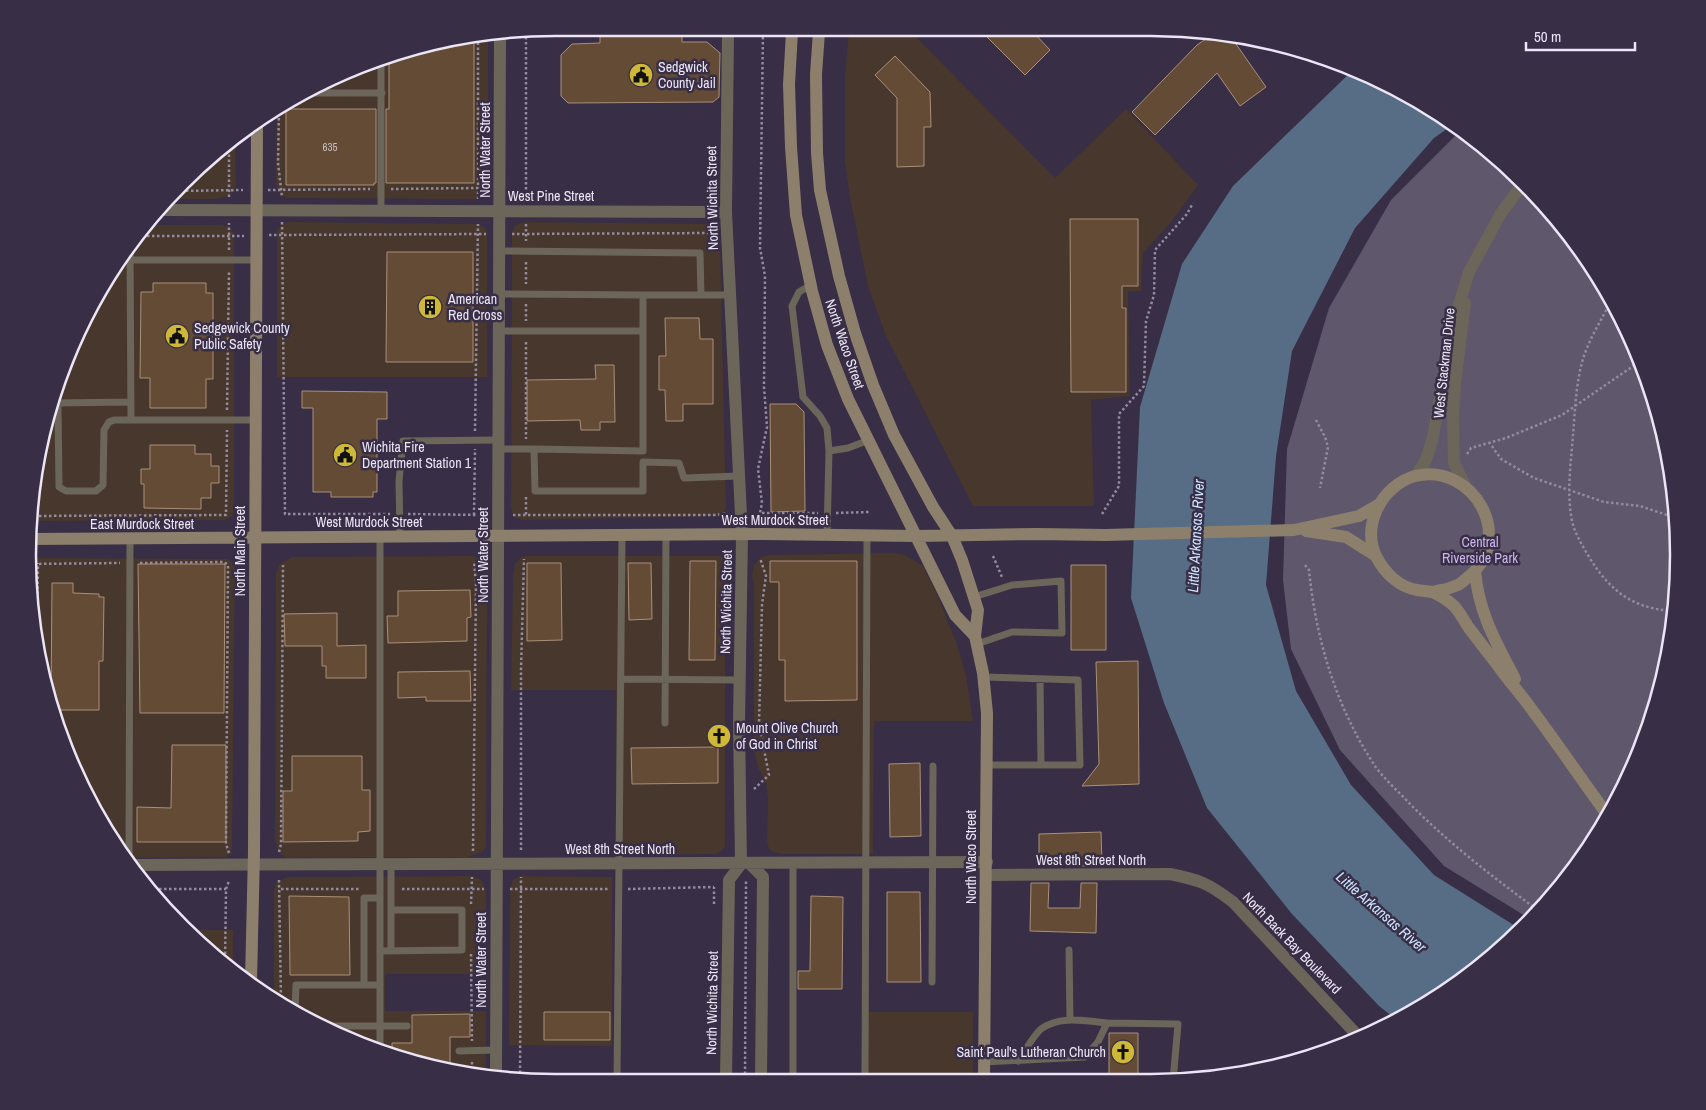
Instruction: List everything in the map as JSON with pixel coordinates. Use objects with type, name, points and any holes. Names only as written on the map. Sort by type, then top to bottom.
[{"type":"street","name":"North Wichita Street","points":[[726,1074],[729,880],[746,864],[740,680],[742,534],[726,212],[728,36]]},
{"type":"street","name":"North Waco Street","points":[[792,36],[789,84],[796,215],[811,285],[827,345],[848,399],[955,615],[976,640]]},
{"type":"street","name":"North Waco Street","points":[[819,36],[816,74],[817,152],[820,190],[839,276],[872,385],[894,434],[933,507],[952,536],[978,610],[976,640],[984,677],[987,713],[984,1074]]},
{"type":"street","name":"North Water Street","points":[[496,1070],[500,39]]},
{"type":"street","name":"North Main Street","points":[[251,975],[254,864],[257,131]]},
{"type":"street","name":"West Stackman Drive","points":[[1416,476],[1426,460],[1432,441],[1454,321],[1469,272],[1501,213],[1519,189]]},
{"type":"street","name":"West Pine Street","points":[[168,210],[726,212]]},
{"type":"street","name":"West Stackman Drive","points":[[1465,485],[1454,463],[1453,416],[1455,384],[1469,272]]},
{"type":"street","name":"West Murdock Street","points":[[1441,475],[1465,485],[1478,499],[1487,516],[1490,536],[1486,555],[1475,571],[1456,586],[1433,592],[1416,590],[1399,583],[1385,571],[1376,556],[1372,539],[1372,521],[1378,505],[1388,492],[1401,482],[1416,476],[1441,475]]},
{"type":"street","name":"West Murdock Street","points":[[1294,530],[1359,516],[1378,505]]},
{"type":"street","name":"West Murdock Street","points":[[255,538],[742,534],[867,536],[1105,535],[1294,530],[1346,537],[1376,556]]},
{"type":"street","name":"East Murdock Street","points":[[36,539],[255,538]]},
{"type":"street","points":[[1475,571],[1477,593],[1489,629],[1528,704]]},
{"type":"street","points":[[1433,592],[1453,605],[1528,704],[1603,809]]},
{"type":"street","name":"West 8th Street North","points":[[139,865],[987,862]]},
{"type":"street","points":[[746,864],[763,877],[761,1074]]},
{"type":"street","name":"West 8th Street North","points":[[986,875],[1170,874],[1195,879]]},
{"type":"street","name":"North Back Bay Boulevard","points":[[1195,879],[1209,885],[1233,902],[1354,1032]]},
{"type":"lane","points":[[381,67],[381,210]]},
{"type":"lane","points":[[320,93],[382,93]]},
{"type":"lane","points":[[499,251],[700,253],[701,295]]},
{"type":"lane","points":[[131,420],[130,260],[256,260]]},
{"type":"lane","points":[[811,285],[799,292],[792,306],[803,397],[820,416],[827,428],[829,451],[827,535]]},
{"type":"lane","points":[[499,294],[730,296]]},
{"type":"lane","points":[[530,449],[535,491],[643,491],[643,295]]},
{"type":"lane","points":[[499,331],[643,331]]},
{"type":"lane","points":[[60,402],[130,402]]},
{"type":"lane","points":[[58,408],[59,487],[66,491],[96,491],[103,485],[104,430],[109,422],[114,420],[255,420]]},
{"type":"lane","points":[[400,537],[399,481],[403,441],[475,440],[530,449],[643,451]]},
{"type":"lane","points":[[829,451],[848,448],[868,440]]},
{"type":"lane","points":[[643,462],[678,463],[684,478],[739,476]]},
{"type":"lane","points":[[665,722],[666,535]]},
{"type":"lane","points":[[617,1074],[622,536]]},
{"type":"lane","points":[[865,1074],[867,536]]},
{"type":"lane","points":[[380,537],[385,864],[391,910],[390,950]]},
{"type":"lane","points":[[129,850],[130,539]]},
{"type":"lane","points":[[974,597],[1012,585],[1061,581],[1062,633],[1012,632],[976,640]]},
{"type":"lane","points":[[984,677],[1078,680],[1080,765],[987,765]]},
{"type":"lane","points":[[621,679],[740,680]]},
{"type":"lane","points":[[1040,679],[1041,765]]},
{"type":"lane","points":[[932,982],[933,766]]},
{"type":"lane","points":[[793,863],[793,1074]]},
{"type":"lane","points":[[380,1043],[380,898],[385,864]]},
{"type":"lane","points":[[364,986],[364,898],[380,898]]},
{"type":"lane","points":[[380,950],[462,950],[462,910],[391,910]]},
{"type":"lane","points":[[1069,950],[1070,1020]]},
{"type":"lane","points":[[295,1004],[296,986],[380,986]]},
{"type":"lane","points":[[1018,1061],[1040,1030],[1054,1022],[1070,1020],[1106,1023],[1178,1024],[1174,1073]]},
{"type":"lane","points":[[984,1062],[1085,1057],[1098,1042],[1106,1023]]},
{"type":"lane","points":[[340,1026],[407,1026]]},
{"type":"lane","points":[[458,1050],[496,1050]]},
{"type":"path","points":[[762,36],[760,248],[764,276],[764,387],[767,427],[758,470],[762,503],[760,513],[869,512]]},
{"type":"path","points":[[526,37],[526,331],[530,449]]},
{"type":"path","points":[[279,117],[278,163],[282,209],[285,514],[482,515]]},
{"type":"path","points":[[38,516],[226,514],[229,151]]},
{"type":"path","points":[[474,515],[478,188]]},
{"type":"path","points":[[1102,514],[1119,486],[1119,414],[1144,386],[1146,321],[1154,295],[1155,250],[1187,214],[1193,203]]},
{"type":"path","points":[[146,236],[715,233]]},
{"type":"path","points":[[1607,309],[1583,359],[1575,407],[1569,490],[1571,516],[1576,536],[1600,574],[1621,595],[1639,605],[1654,610],[1666,611]]},
{"type":"path","points":[[1467,456],[1471,448],[1506,438],[1562,415],[1634,366]]},
{"type":"path","points":[[1316,420],[1326,437],[1328,447],[1320,488]]},
{"type":"path","points":[[1489,442],[1501,459],[1534,478],[1604,502],[1640,506],[1668,515]]},
{"type":"path","points":[[526,496],[526,515]]},
{"type":"path","points":[[513,515],[717,515],[728,513]]},
{"type":"path","points":[[993,556],[1003,579]]},
{"type":"path","points":[[521,857],[521,669],[524,559]]},
{"type":"path","points":[[472,855],[476,585],[474,561]]},
{"type":"path","points":[[38,564],[38,594]]},
{"type":"path","points":[[228,565],[226,844],[229,853]]},
{"type":"path","points":[[279,852],[281,844],[284,565]]},
{"type":"path","points":[[1305,565],[1309,570],[1316,625],[1326,662],[1350,723],[1376,767],[1423,817],[1469,858],[1533,906]]},
{"type":"path","points":[[471,908],[472,875]]},
{"type":"path","points":[[520,1073],[521,875]]},
{"type":"path","points":[[279,880],[281,995]]},
{"type":"path","points":[[225,955],[226,889],[230,881]]},
{"type":"path","points":[[158,889],[226,889]]},
{"type":"path","points":[[471,946],[472,1067]]},
{"type":"shaded area","points":[[849,36],[915,36],[1055,178],[1126,109],[1198,185],[1172,221],[1143,253],[1141,291],[1128,292],[1130,396],[1091,400],[1094,506],[973,506],[886,336],[868,286],[850,198],[845,162],[845,75]]},
{"type":"shaded area","points":[[488,41],[488,189],[485,196],[475,199],[288,198],[281,196],[277,189],[277,118],[326,90],[388,64],[454,46]]},
{"type":"shaded area","points":[[235,146],[236,187],[232,193],[225,197],[215,199],[178,199]]},
{"type":"shaded area","points":[[287,222],[477,224],[484,227],[487,233],[487,377],[277,377],[277,230],[282,224]]},
{"type":"shaded area","points":[[526,222],[708,224],[715,228],[719,235],[720,246],[726,508],[723,514],[716,516],[522,520],[514,517],[511,509],[512,232],[515,226]]},
{"type":"shaded area","points":[[155,225],[221,225],[229,227],[234,233],[234,509],[232,516],[225,520],[37,521],[46,454],[64,388],[76,356],[106,296],[143,239]]},
{"type":"shaded area","points":[[892,553],[905,555],[923,566],[936,592],[957,644],[966,676],[973,721],[874,721],[873,854],[782,854],[773,852],[769,849],[767,841],[768,798],[766,784],[758,767],[754,750],[754,584],[752,575],[754,565],[761,557],[768,555]]},
{"type":"shaded area","points":[[471,556],[479,558],[487,571],[486,846],[483,852],[468,857],[288,858],[281,855],[275,840],[276,573],[279,565],[292,557]]},
{"type":"shaded area","points":[[720,556],[728,559],[732,564],[734,574],[732,585],[727,590],[725,598],[725,846],[721,852],[716,854],[617,855],[616,690],[511,690],[513,574],[515,564],[521,557]]},
{"type":"shaded area","points":[[36,558],[228,559],[232,562],[235,569],[232,847],[231,854],[226,857],[134,858],[124,843],[90,784],[64,722],[46,656],[37,589]]},
{"type":"shaded area","points":[[473,876],[480,879],[486,892],[486,974],[385,974],[385,1011],[486,1011],[486,1069],[454,1064],[388,1046],[326,1020],[274,990],[274,889],[277,882],[288,877]]},
{"type":"shaded area","points":[[520,876],[612,877],[612,1046],[509,1045],[510,889],[513,880]]},
{"type":"shaded area","points":[[197,930],[233,930],[233,962]]},
{"type":"shaded area","points":[[862,1012],[973,1012],[973,1074],[861,1074]]},
{"type":"green space","name":"Central Riverside Park","points":[[1456,135],[1518,188],[1563,239],[1600,296],[1630,356],[1642,388],[1660,454],[1669,521],[1669,589],[1660,656],[1652,689],[1630,754],[1600,814],[1563,871],[1524,915],[1444,866],[1340,750],[1291,649],[1283,580],[1287,449],[1329,308],[1391,200]]},
{"type":"water","name":"Little Arkansas River","points":[[1348,75],[1410,106],[1447,129],[1434,138],[1355,228],[1292,351],[1276,456],[1266,585],[1296,691],[1351,785],[1434,875],[1514,925],[1467,967],[1390,1015],[1379,1006],[1292,914],[1207,808],[1164,703],[1131,598],[1140,407],[1182,264],[1233,186]]},
{"type":"building","name":"Sedgwick County Jail","points":[[600,36],[682,36],[682,42],[707,42],[720,53],[719,97],[713,102],[568,103],[561,96],[561,55],[572,44],[600,43]]},
{"type":"building","points":[[986,36],[1037,36],[1050,50],[1025,75]]},
{"type":"building","points":[[1205,39],[1236,44],[1266,87],[1240,106],[1217,73],[1155,135],[1132,112],[1197,45]]},
{"type":"building","points":[[474,43],[474,183],[386,183],[386,109],[389,109],[389,64],[421,54]]},
{"type":"building","points":[[895,56],[930,92],[931,127],[924,127],[924,166],[897,167],[897,98],[875,75]]},
{"type":"building","points":[[291,109],[376,109],[376,183],[374,185],[286,185],[286,112]]},
{"type":"building","points":[[1070,219],[1138,219],[1138,286],[1122,286],[1122,308],[1126,308],[1126,392],[1071,392]]},
{"type":"building","name":"American Red Cross","points":[[387,252],[473,252],[473,362],[386,362]]},
{"type":"building","name":"Sedgewick County Public Safety","points":[[153,283],[206,283],[206,293],[213,293],[213,379],[206,379],[206,408],[150,408],[150,378],[140,378],[141,292],[153,292]]},
{"type":"building","points":[[665,318],[699,318],[700,339],[713,339],[713,404],[683,404],[683,421],[666,421],[665,390],[659,390],[659,356],[666,356]]},
{"type":"building","points":[[595,365],[614,365],[615,422],[600,422],[600,430],[581,430],[580,420],[527,421],[527,380],[596,379]]},
{"type":"building","name":"Wichita Fire Department Station 1","points":[[302,391],[387,392],[387,419],[377,419],[377,492],[373,492],[373,497],[331,497],[331,492],[313,492],[313,408],[302,408]]},
{"type":"building","points":[[770,404],[796,404],[804,412],[805,511],[771,512]]},
{"type":"building","points":[[150,445],[195,445],[195,454],[211,454],[211,466],[219,466],[219,483],[211,483],[211,498],[201,498],[201,509],[144,508],[144,484],[141,484],[141,469],[150,469]]},
{"type":"building","points":[[690,561],[716,561],[715,660],[689,660]]},
{"type":"building","points":[[770,561],[857,561],[857,700],[785,701],[785,660],[779,660],[779,582],[770,582]]},
{"type":"building","points":[[527,563],[561,563],[562,640],[527,641]]},
{"type":"building","points":[[628,563],[651,563],[652,619],[629,620]]},
{"type":"building","points":[[138,564],[225,564],[224,713],[140,713]]},
{"type":"building","points":[[1071,565],[1106,565],[1106,650],[1071,650]]},
{"type":"building","points":[[52,583],[73,583],[73,593],[99,594],[99,597],[104,597],[103,661],[99,661],[99,710],[60,710],[51,678]]},
{"type":"building","points":[[470,590],[471,617],[467,618],[467,641],[388,643],[387,616],[398,616],[398,591]]},
{"type":"building","points":[[337,613],[337,646],[366,645],[366,678],[326,678],[326,666],[322,666],[322,646],[285,646],[284,614]]},
{"type":"building","points":[[1138,661],[1139,784],[1082,786],[1099,764],[1096,662]]},
{"type":"building","points":[[470,671],[471,701],[426,701],[426,697],[398,698],[398,672]]},
{"type":"building","points":[[172,745],[226,745],[226,842],[137,842],[137,807],[171,808]]},
{"type":"building","points":[[718,747],[718,783],[632,784],[631,748]]},
{"type":"building","points":[[292,756],[362,756],[362,790],[370,790],[370,831],[358,832],[358,841],[283,842],[283,791],[292,791]]},
{"type":"building","points":[[920,763],[921,836],[890,837],[889,764]]},
{"type":"building","points":[[1101,832],[1102,863],[1097,863],[1097,866],[1081,866],[1081,863],[1039,864],[1039,834]]},
{"type":"building","points":[[1031,883],[1049,883],[1048,908],[1080,908],[1081,883],[1097,883],[1096,933],[1030,931]]},
{"type":"building","points":[[887,892],[920,892],[921,982],[887,982]]},
{"type":"building","points":[[289,896],[349,897],[350,975],[290,975]]},
{"type":"building","points":[[811,896],[843,897],[842,989],[798,989],[798,971],[810,971]]},
{"type":"building","points":[[544,1012],[610,1012],[610,1040],[544,1040]]},
{"type":"building","points":[[470,1014],[470,1037],[450,1037],[450,1063],[392,1047],[392,1043],[412,1043],[412,1015]]},
{"type":"building","points":[[1109,1033],[1138,1033],[1138,1074],[1109,1074]]},
{"type":"place","name":"Sedgwick County Jail","points":[[641,75]]},
{"type":"place","name":"American Red Cross","points":[[430,307]]},
{"type":"place","name":"Sedgewick County Public Safety","points":[[177,336]]},
{"type":"place","name":"Wichita Fire Department Station 1","points":[[345,455]]},
{"type":"place","name":"Mount Olive Church of God in Christ","points":[[719,736]]},
{"type":"place","name":"Saint Paul's Lutheran Church","points":[[1123,1052]]}]
